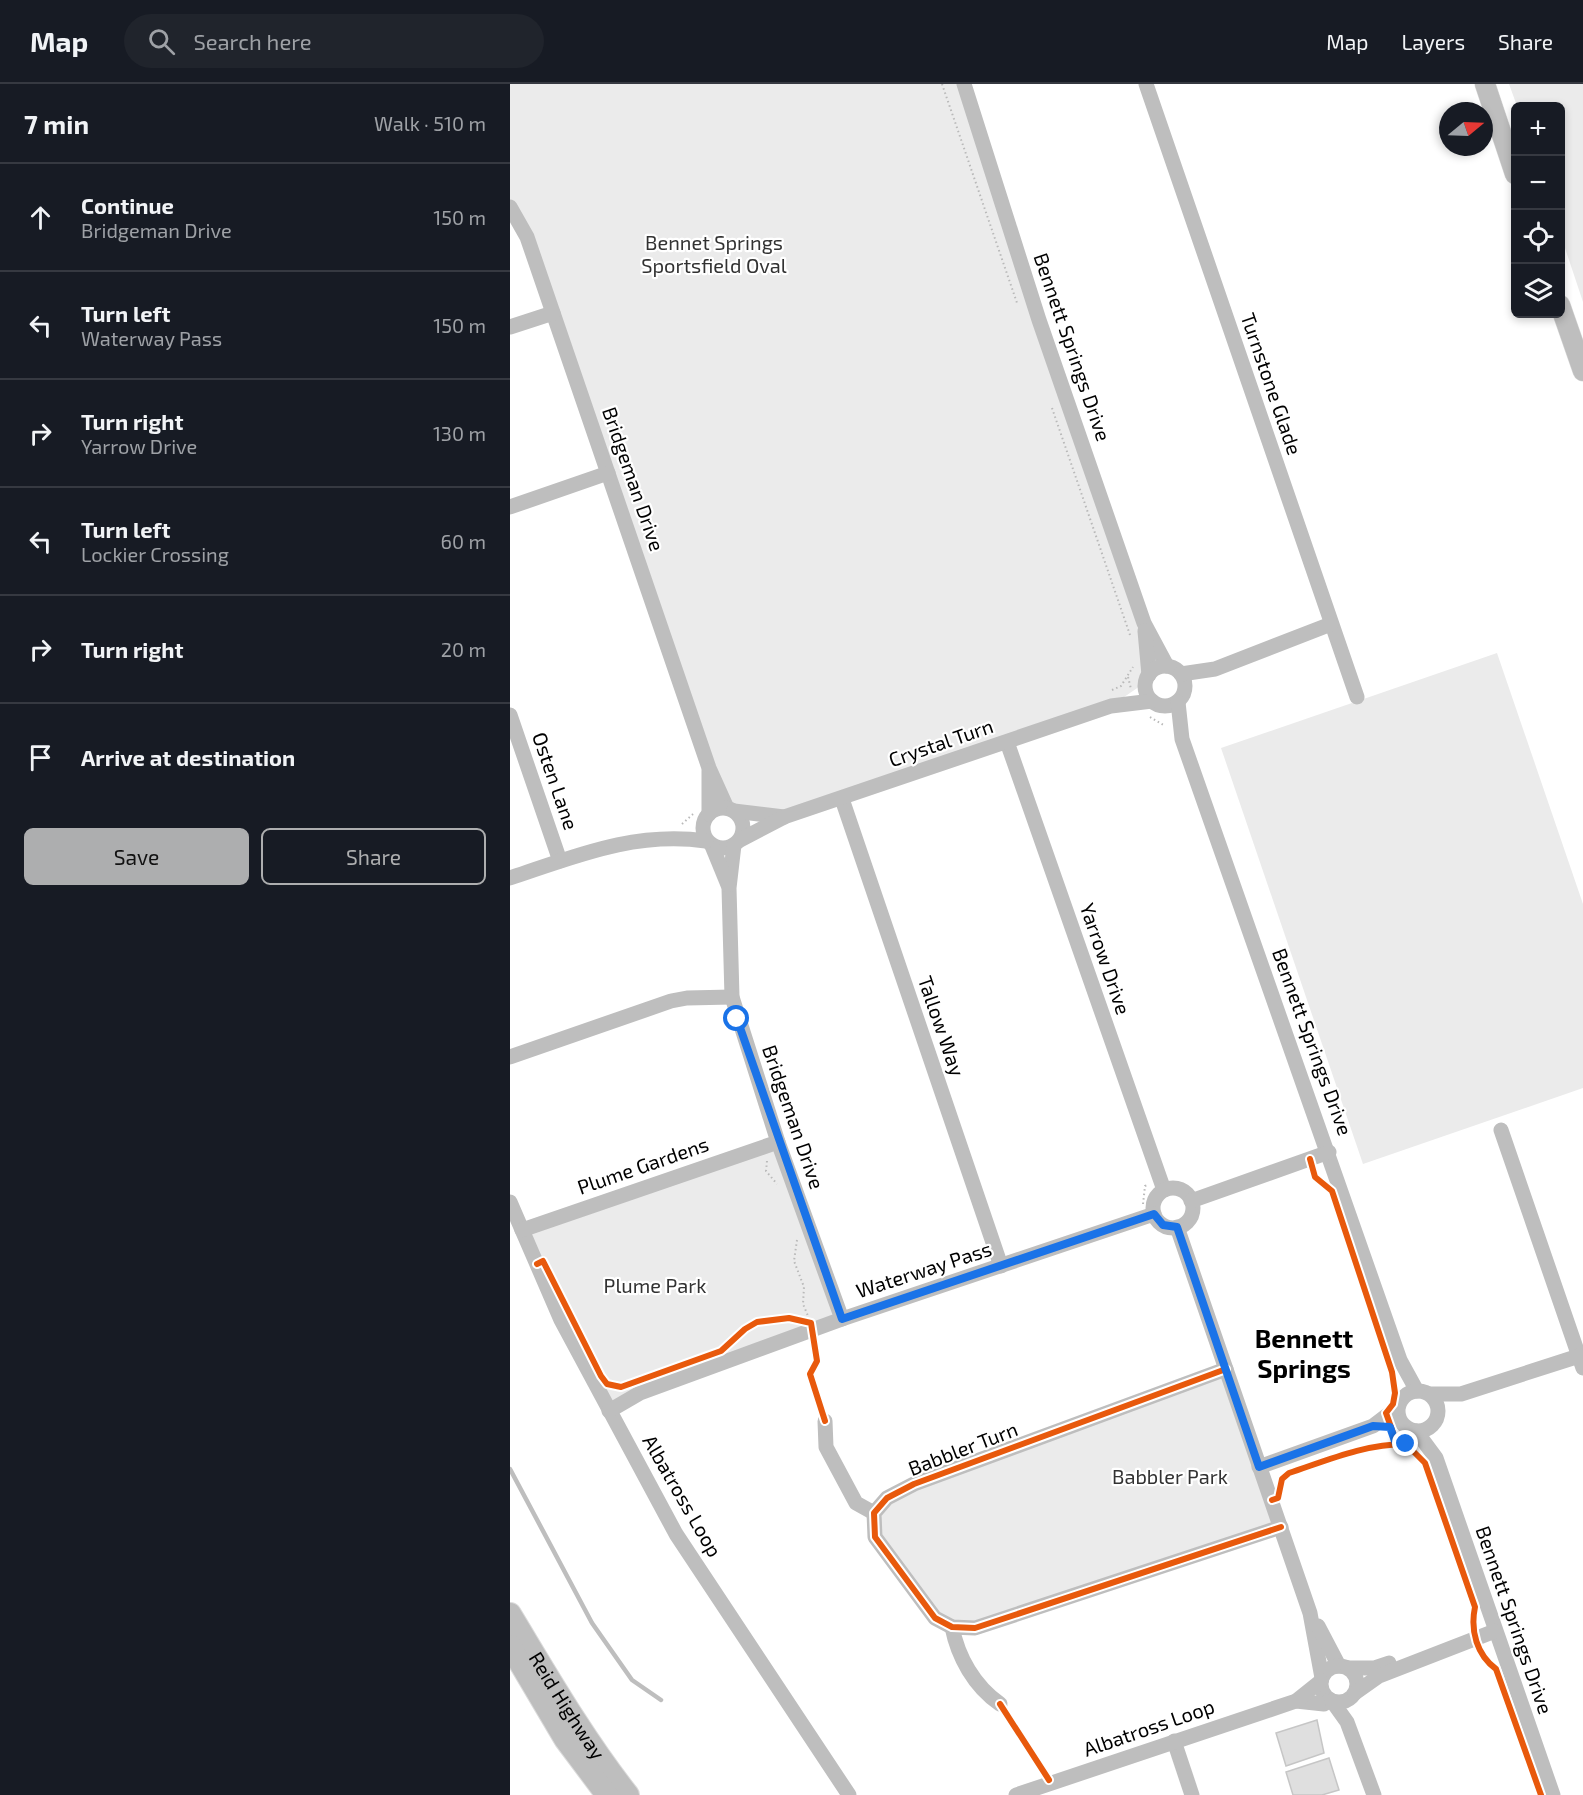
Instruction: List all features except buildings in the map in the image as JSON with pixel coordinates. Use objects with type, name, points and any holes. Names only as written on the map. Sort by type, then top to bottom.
[{"type":"highway","name":"Reid Highway","points":[[510,1614],[555,1689],[628,1795]]},
{"type":"highway","name":"Reid Highway","points":[[510,1646],[566,1739],[607,1795]]},
{"type":"main road","points":[[1485,84],[1511,162]]},
{"type":"main road","points":[[1565,318],[1583,371]]},
{"type":"street","name":"Bennett Springs Drive","points":[[964,84],[1043,331],[1144,623],[1178,683],[1182,739],[1329,1152],[1412,1397]]},
{"type":"street","name":"Turnstone Glade","points":[[1146,84],[1357,696]]},
{"type":"street","name":"Bridgeman Drive","points":[[510,207],[527,237],[709,768]]},
{"type":"street","points":[[510,327],[553,313]]},
{"type":"street","points":[[510,507],[608,473]]},
{"type":"street","name":"Bennett Springs Drive","points":[[1144,623],[1148,695],[1152,708],[1182,739]]},
{"type":"street","points":[[1178,683],[1331,624]]},
{"type":"street","name":"Crystal Turn","points":[[737,843],[784,818],[1007,742],[1108,699],[1147,679],[1159,667],[1178,683],[1171,706],[1152,708],[1108,699]]},
{"type":"street","name":"Osten Lane","points":[[510,715],[560,861]]},
{"type":"street","name":"Yarrow Drive","points":[[1007,742],[1164,1190]]},
{"type":"street","points":[[709,768],[730,810],[742,821],[729,888]]},
{"type":"street","points":[[709,768],[707,832],[729,888]]},
{"type":"street","name":"Tallow Way","points":[[842,799],[1001,1266]]},
{"type":"street","points":[[707,832],[720,808],[784,818]]},
{"type":"street","points":[[510,878],[608,845],[707,832]]},
{"type":"street","points":[[707,832],[723,849],[737,843]]},
{"type":"street","name":"Bridgeman Drive","points":[[729,888],[732,997],[778,1142],[842,1319]]},
{"type":"street","points":[[510,1057],[671,1001],[687,998],[732,997]]},
{"type":"street","points":[[1259,1467],[1373,1426],[1412,1397],[1461,1394],[1581,1362],[1500,1130]]},
{"type":"street","name":"Plume Gardens","points":[[522,1230],[778,1142]]},
{"type":"street","points":[[1191,1201],[1329,1152]]},
{"type":"street","points":[[1170,1188],[1183,1191],[1191,1201],[1192,1214],[1183,1225],[1177,1227],[1163,1225],[1154,1214],[1154,1200],[1164,1190],[1170,1188]]},
{"type":"street","name":"Albatross Loop","points":[[510,1202],[561,1320],[676,1534],[849,1795]]},
{"type":"street","name":"Waterway Pass","points":[[609,1411],[640,1393],[842,1319],[1154,1214]]},
{"type":"street","points":[[1177,1227],[1310,1613],[1324,1694],[1347,1722],[1374,1795]]},
{"type":"street","name":"Babbler Turn","points":[[874,1513],[887,1498],[914,1484],[1226,1369]]},
{"type":"street","points":[[1373,1426],[1424,1430],[1461,1394]]},
{"type":"street","points":[[1412,1397],[1437,1406],[1437,1417]]},
{"type":"street","points":[[1410,1428],[1398,1414],[1412,1397]]},
{"type":"street","name":"Bennett Springs Drive","points":[[1437,1417],[1436,1458],[1553,1795]]},
{"type":"street","points":[[825,1421],[826,1447],[856,1503],[874,1513],[875,1537],[935,1618],[952,1627],[975,1628],[1281,1527]]},
{"type":"street","name":"Bennett Springs Drive","points":[[1410,1428],[1436,1458]]},
{"type":"street","points":[[1310,1613],[1344,1667],[1357,1680],[1354,1694],[1354,1724],[1362,1761]]},
{"type":"street","points":[[952,1627],[957,1650],[962,1659],[984,1693],[1000,1704]]},
{"type":"street","points":[[1296,1701],[1324,1704],[1331,1700],[1342,1702],[1379,1676],[1495,1631]]},
{"type":"street","points":[[1296,1701],[1322,1680],[1329,1669],[1374,1668],[1413,1655],[1435,1653]]},
{"type":"street","name":"Albatross Loop","points":[[1016,1795],[1296,1701]]},
{"type":"street","points":[[1174,1741],[1192,1795]]},
{"type":"path","points":[[942,84],[1019,309]]},
{"type":"path","points":[[1050,399],[1130,636]]},
{"type":"path","points":[[1108,699],[1121,686],[1134,664]]},
{"type":"path","points":[[1152,708],[1158,720],[1166,727]]},
{"type":"path","points":[[767,1160],[766,1171],[778,1186]]},
{"type":"path","points":[[794,1230],[797,1241],[794,1261],[804,1287],[803,1304],[811,1323]]},
{"type":"path","points":[[800,1320],[811,1323]]},
{"type":"green space","name":"Bennet Springs Sportsfield Oval","points":[[510,84],[964,84],[1144,623],[1149,675],[1146,682],[1111,706],[784,817],[730,810],[510,207]]},
{"type":"green space","points":[[1509,84],[1583,84],[1583,302],[1565,248],[1565,102],[1516,102]]},
{"type":"green space","points":[[1497,653],[1583,904],[1583,1088],[1363,1164],[1221,748]]},
{"type":"green space","name":"Plume Park","points":[[778,1142],[842,1319],[609,1411],[522,1230]]},
{"type":"green space","name":"Babbler Park","points":[[1226,1369],[1281,1527],[975,1628],[952,1627],[875,1537],[887,1498]]},
{"type":"waterway","points":[[510,1469],[592,1623],[632,1680],[661,1700]]},
{"type":"cycle path","points":[[1310,1159],[1315,1177],[1332,1191],[1392,1372],[1395,1393],[1393,1404],[1386,1413],[1397,1444]]},
{"type":"cycle path","points":[[537,1264],[543,1261],[607,1384],[621,1387],[721,1351],[745,1329],[757,1322],[789,1318],[811,1323],[817,1361],[810,1374],[825,1421]]},
{"type":"cycle path","points":[[1226,1369],[914,1484],[887,1498],[874,1513],[875,1537],[935,1618],[952,1627],[975,1628],[1281,1527]]},
{"type":"cycle path","points":[[1272,1500],[1278,1498],[1282,1479],[1289,1473],[1361,1450],[1406,1444],[1425,1463],[1475,1607],[1476,1642],[1484,1657],[1496,1669],[1541,1795]]},
{"type":"cycle path","points":[[1000,1704],[1049,1780]]},
{"type":"district","name":"Bennett Springs","points":[[1304,1354]]},
{"type":"route","points":[[737,1019],[778,1142],[842,1319],[1154,1214],[1157,1221],[1163,1225],[1170,1228],[1177,1227],[1259,1467],[1373,1426],[1390,1427],[1396,1444],[1406,1444]]}]
